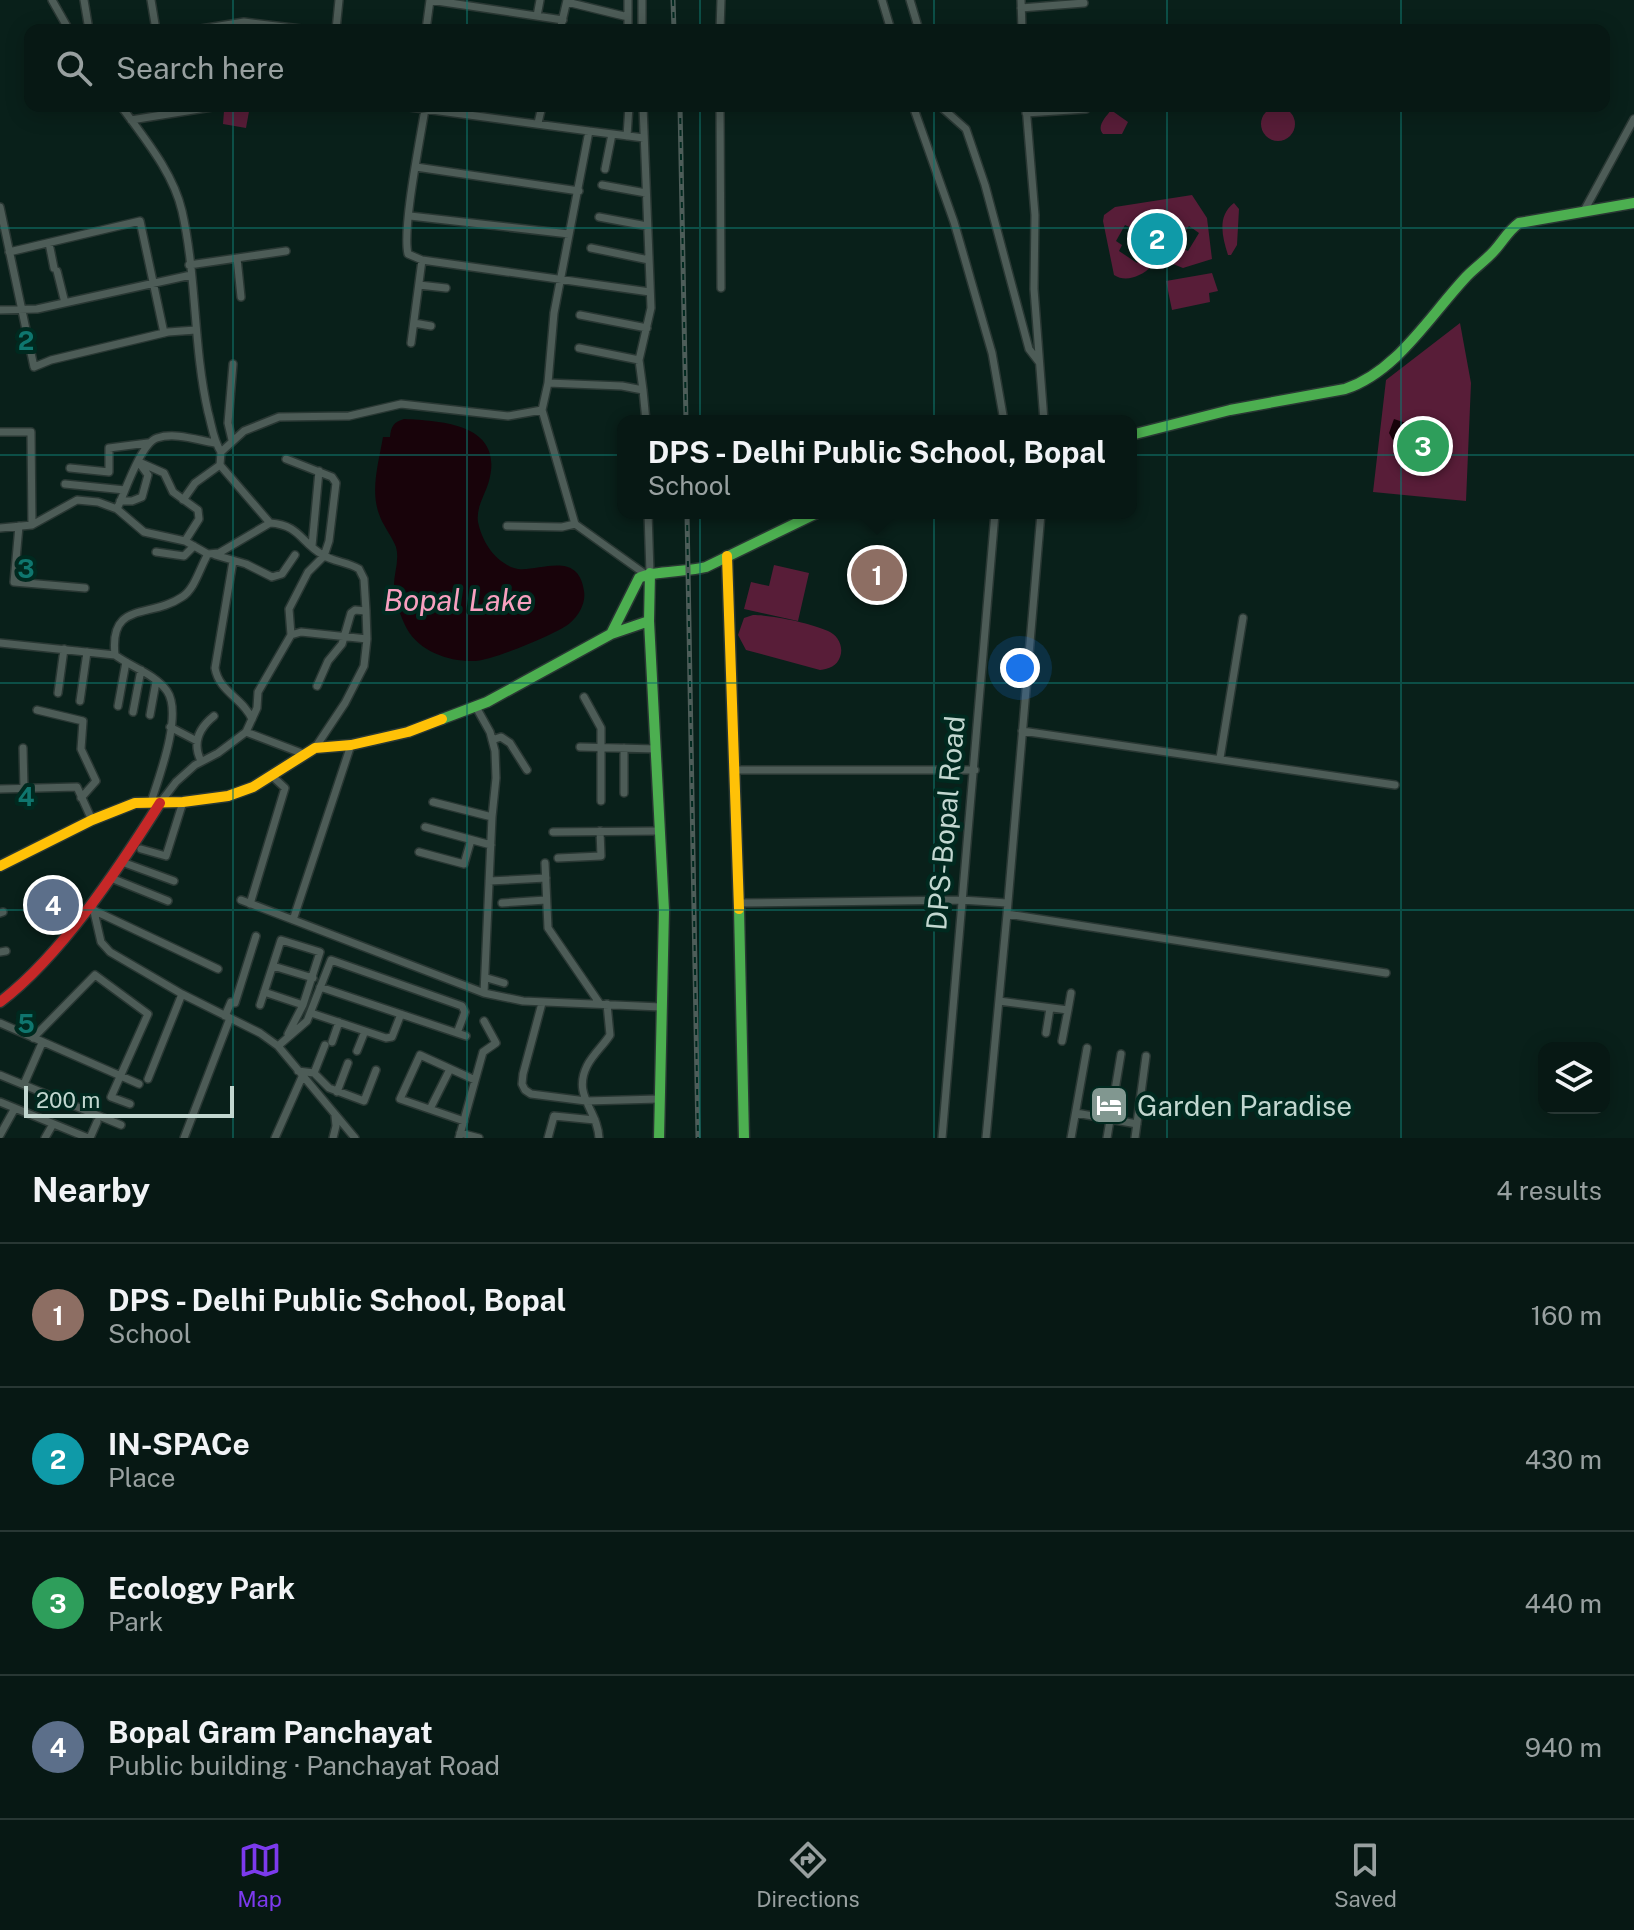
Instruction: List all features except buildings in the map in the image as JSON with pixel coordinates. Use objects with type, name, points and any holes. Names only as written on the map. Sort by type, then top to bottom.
[{"type":"street","points":[[52,0],[66,24]]},
{"type":"street","points":[[84,0],[88,24]]},
{"type":"street","points":[[151,0],[155,24]]},
{"type":"street","points":[[337,24],[339,0]]},
{"type":"street","points":[[427,24],[430,0],[563,20]]},
{"type":"street","points":[[537,16],[540,0]]},
{"type":"street","points":[[628,0],[628,24]]},
{"type":"street","points":[[642,0],[642,24]]},
{"type":"street","points":[[720,24],[721,0]]},
{"type":"street","points":[[882,0],[889,24]]},
{"type":"street","points":[[910,0],[917,24]]},
{"type":"street","points":[[562,24],[567,1],[595,4],[628,17]]},
{"type":"street","points":[[1022,24],[1021,4],[1084,3]]},
{"type":"street","points":[[232,24],[260,24]]},
{"type":"street","points":[[125,112],[159,159],[181,209],[202,383],[215,443],[221,452],[220,465],[270,523]]},
{"type":"street","points":[[131,120],[159,112]]},
{"type":"street","points":[[420,112],[406,247],[408,254],[422,260],[650,292]]},
{"type":"street","points":[[451,112],[644,138]]},
{"type":"street","points":[[538,123],[541,112]]},
{"type":"street","points":[[627,136],[629,112]]},
{"type":"street","points":[[643,112],[650,292],[647,328],[639,360],[645,415]]},
{"type":"street","points":[[720,112],[721,288]]},
{"type":"street","points":[[915,112],[958,235],[992,353],[1003,415]]},
{"type":"street","points":[[947,112],[966,129],[985,185],[1029,349],[1039,362]]},
{"type":"street","points":[[1026,112],[1035,215],[1034,289],[1043,415]]},
{"type":"street","points":[[1585,209],[1634,119]]},
{"type":"street","points":[[589,131],[554,313],[548,383],[542,410],[575,524],[647,573]]},
{"type":"street","points":[[605,169],[612,134]]},
{"type":"street","points":[[416,167],[579,191]]},
{"type":"street","points":[[602,185],[646,193]]},
{"type":"street","points":[[1137,433],[1230,410],[1363,383],[1418,333],[1468,275],[1495,250],[1508,231],[1529,219],[1634,203]]},
{"type":"street","points":[[0,207],[34,367],[51,360],[164,333],[196,330]]},
{"type":"street","points":[[410,216],[569,234]]},
{"type":"street","points":[[599,217],[647,226]]},
{"type":"street","points":[[9,252],[140,221],[164,333]]},
{"type":"street","points":[[49,243],[65,303]]},
{"type":"street","points":[[591,248],[649,260]]},
{"type":"street","points":[[189,265],[286,251]]},
{"type":"street","points":[[237,258],[241,297]]},
{"type":"street","points":[[411,343],[422,260]]},
{"type":"street","points":[[0,310],[65,303],[191,275]]},
{"type":"street","points":[[419,285],[446,288]]},
{"type":"street","points":[[580,315],[647,328]]},
{"type":"street","points":[[414,323],[431,326]]},
{"type":"street","points":[[579,348],[639,360]]},
{"type":"street","points":[[232,440],[228,423],[233,364]]},
{"type":"street","points":[[548,383],[622,386],[643,390]]},
{"type":"street","points":[[221,452],[232,440],[259,423],[279,417],[302,414],[349,416],[401,404],[508,416],[542,410]]},
{"type":"street","points":[[0,432],[31,432],[32,525]]},
{"type":"street","points":[[70,468],[109,472],[109,448],[148,443],[159,437],[179,436],[215,443]]},
{"type":"street","points":[[119,505],[148,443]]},
{"type":"street","points":[[0,1002],[93,906],[156,802],[201,761],[218,753],[246,732],[257,708],[258,692],[291,635],[289,609],[308,572],[324,556],[331,535],[335,479],[286,459]]},
{"type":"street","points":[[139,462],[164,473],[173,492],[198,510],[199,519],[185,541]]},
{"type":"street","points":[[0,528],[32,525],[77,500],[119,505],[142,497],[148,475],[139,462]]},
{"type":"street","points":[[183,500],[195,483],[220,465]]},
{"type":"street","points":[[312,546],[319,471]]},
{"type":"street","points":[[65,484],[125,490]]},
{"type":"street","points":[[119,505],[144,532],[185,541],[210,554],[272,577],[282,574],[295,555]]},
{"type":"street","points":[[648,519],[647,573],[665,959],[659,1138]]},
{"type":"street","points":[[611,634],[639,578],[647,573],[688,572],[804,519]]},
{"type":"street","name":"DPS-Bopal Road","points":[[942,1138],[995,519]]},
{"type":"street","points":[[986,1138],[1040,519]]},
{"type":"street","points":[[115,655],[114,640],[119,623],[127,615],[183,597],[210,554],[270,523],[284,524],[297,530],[324,556],[359,569],[364,579],[367,639],[364,666],[345,703],[315,748]]},
{"type":"street","points":[[507,526],[562,527],[575,524]]},
{"type":"street","points":[[19,526],[14,582],[85,588]]},
{"type":"street","points":[[156,552],[184,556],[194,546]]},
{"type":"street","points":[[727,556],[736,770],[744,1138]]},
{"type":"street","points":[[233,561],[215,668],[220,684],[244,704],[252,719]]},
{"type":"street","points":[[317,686],[328,661],[345,636],[353,611],[366,611]]},
{"type":"street","points":[[1220,758],[1243,618]]},
{"type":"street","points":[[0,866],[92,820],[135,803],[183,802],[228,796],[253,787],[315,748],[351,745],[408,732],[476,707],[531,680],[611,634],[649,621]]},
{"type":"street","points":[[291,635],[301,632],[367,639]]},
{"type":"street","points":[[0,643],[115,655],[141,670],[167,692],[171,700],[170,727],[156,802]]},
{"type":"street","points":[[58,693],[64,649]]},
{"type":"street","points":[[80,701],[87,652]]},
{"type":"street","points":[[118,706],[126,662]]},
{"type":"street","points":[[133,712],[141,670]]},
{"type":"street","points":[[150,715],[156,682]]},
{"type":"street","points":[[584,697],[601,728],[601,801]]},
{"type":"street","points":[[476,707],[492,740],[496,778],[484,993]]},
{"type":"street","points":[[37,710],[83,721],[81,749],[96,781],[81,798]]},
{"type":"street","points":[[201,761],[197,741],[204,725],[214,716]]},
{"type":"street","points":[[170,727],[197,741]]},
{"type":"street","points":[[1022,731],[1395,785]]},
{"type":"street","points":[[246,732],[304,754]]},
{"type":"street","points":[[492,740],[501,737],[510,743],[527,770]]},
{"type":"street","points":[[293,920],[351,745]]},
{"type":"street","points":[[580,747],[656,749]]},
{"type":"street","points":[[23,748],[24,789]]},
{"type":"street","points":[[624,748],[624,793]]},
{"type":"street","points":[[736,770],[975,770]]},
{"type":"street","points":[[250,904],[285,788],[272,776]]},
{"type":"street","points":[[0,789],[77,787],[92,820]]},
{"type":"street","points":[[141,849],[166,856],[183,802]]},
{"type":"street","points":[[433,802],[492,817]]},
{"type":"street","points":[[425,827],[491,845]]},
{"type":"street","points":[[558,858],[601,856],[600,831]]},
{"type":"street","points":[[553,832],[660,831]]},
{"type":"street","points":[[419,852],[464,864],[471,840]]},
{"type":"street","points":[[122,862],[174,881]]},
{"type":"street","points":[[545,863],[548,928],[603,1004],[610,1035],[588,1063],[582,1090],[599,1138]]},
{"type":"street","points":[[111,878],[168,901]]},
{"type":"street","points":[[489,881],[546,878]]},
{"type":"street","points":[[241,900],[484,993],[542,1003],[661,1007]]},
{"type":"street","points":[[502,903],[546,900]]},
{"type":"street","points":[[738,903],[961,900],[1007,903]]},
{"type":"street","points":[[93,906],[218,969]]},
{"type":"street","points":[[93,906],[101,942],[110,952],[182,994],[260,1033],[278,1046],[355,1138]]},
{"type":"street","points":[[1007,914],[1386,973]]},
{"type":"street","points":[[184,1138],[231,1002],[235,1003],[256,936]]},
{"type":"street","points":[[260,1005],[281,940],[320,952],[303,1005],[287,1037]]},
{"type":"street","points":[[278,1046],[305,1024],[330,961],[332,960],[462,1006],[465,1012],[462,1035],[320,987]]},
{"type":"street","points":[[273,966],[313,978]]},
{"type":"street","points":[[33,1038],[95,975],[148,1014],[111,1097],[130,1104]]},
{"type":"street","points":[[487,978],[504,983]]},
{"type":"street","points":[[264,992],[303,1005]]},
{"type":"street","points":[[1062,1041],[1071,993]]},
{"type":"street","points":[[148,1079],[182,994]]},
{"type":"street","points":[[999,1001],[1068,1010]]},
{"type":"street","points":[[542,1003],[523,1074],[525,1090],[531,1094],[586,1101],[659,1099]]},
{"type":"street","points":[[1046,1033],[1050,1008]]},
{"type":"street","points":[[311,1013],[389,1038],[401,1014]]},
{"type":"street","points":[[479,1138],[460,1136],[483,1052],[496,1043],[484,1021]]},
{"type":"street","points":[[314,1073],[339,1022]]},
{"type":"street","points":[[0,1023],[139,1084]]},
{"type":"street","points":[[357,1051],[365,1031]]},
{"type":"street","points":[[24,1084],[42,1043]]},
{"type":"street","points":[[1071,1138],[1087,1048]]},
{"type":"street","points":[[1107,1138],[1121,1054]]},
{"type":"street","points":[[464,1121],[400,1099],[420,1055],[475,1080]]},
{"type":"street","points":[[1135,1138],[1146,1056]]},
{"type":"street","points":[[337,1092],[348,1063]]},
{"type":"street","points":[[430,1109],[450,1069]]},
{"type":"street","points":[[300,1074],[314,1073],[329,1088],[364,1101],[376,1070]]},
{"type":"street","points":[[275,1138],[300,1074]]},
{"type":"street","points":[[0,1075],[121,1125]]},
{"type":"street","points":[[0,1102],[89,1138],[97,1122]]},
{"type":"street","points":[[0,1135],[15,1108]]},
{"type":"street","points":[[1076,1113],[1137,1124]]},
{"type":"street","points":[[333,1138],[336,1126],[334,1114]]},
{"type":"street","points":[[548,1138],[554,1116],[595,1120]]},
{"type":"street","points":[[45,1138],[53,1124]]},
{"type":"shaded area","points":[[224,112],[249,112],[246,128],[223,124]]},
{"type":"shaded area","points":[[1110,112],[1114,112],[1128,122],[1122,134],[1103,134],[1102,122]]},
{"type":"shaded area","points":[[1266,112],[1290,112],[1294,117],[1294,131],[1285,140],[1271,140],[1262,131],[1262,117]]},
{"type":"shaded area","points":[[1192,195],[1207,218],[1212,259],[1183,268],[1173,264],[1160,269],[1151,267],[1138,276],[1128,278],[1114,275],[1103,221],[1104,215],[1115,207]],"holes":[[[1160,216],[1165,219],[1163,224],[1174,231],[1177,226],[1185,232],[1189,226],[1199,233],[1188,251],[1177,246],[1160,261],[1143,253],[1137,263],[1119,251],[1122,245],[1116,241],[1125,225],[1149,236]]]},
{"type":"shaded area","points":[[1234,203],[1239,209],[1237,245],[1228,255],[1223,220]]},
{"type":"shaded area","points":[[1212,273],[1218,291],[1209,293],[1210,302],[1172,310],[1166,281]]},
{"type":"shaded area","points":[[1460,323],[1471,383],[1466,501],[1373,492],[1386,380]]},
{"type":"shaded area","points":[[774,565],[809,573],[798,621],[744,609],[751,582],[769,586]]},
{"type":"shaded area","points":[[753,615],[791,620],[832,633],[841,645],[839,660],[820,670],[746,650],[738,635],[744,618]]},
{"type":"water","name":"Bopal Lake","points":[[404,419],[453,425],[480,437],[488,448],[491,462],[489,481],[478,511],[482,536],[495,555],[514,568],[564,566],[573,570],[580,578],[584,600],[570,623],[524,646],[475,661],[436,654],[413,637],[395,599],[397,552],[379,514],[375,495],[383,437],[390,437],[394,425]]},
{"type":"water","points":[[1394,419],[1406,423],[1416,421],[1418,436],[1395,444],[1389,433]]},
{"type":"railway","points":[[673,0],[674,24]]},
{"type":"railway","points":[[680,112],[686,415]]},
{"type":"railway","points":[[687,519],[698,1138]]},
{"type":"traffic: fast","points":[[1137,433],[1230,410],[1345,389],[1364,381],[1381,370],[1412,341],[1467,276],[1519,223],[1634,203]]},
{"type":"traffic: fast","points":[[442,719],[487,702],[611,634],[639,578],[706,567],[805,519]]},
{"type":"traffic: fast","points":[[650,573],[649,621],[664,910],[659,1138]]},
{"type":"traffic: fast","points":[[611,634],[649,621]]},
{"type":"traffic: fast","points":[[739,909],[744,1138]]},
{"type":"traffic: slow","points":[[727,556],[739,909]]},
{"type":"traffic: slow","points":[[0,866],[92,820],[135,803],[183,802],[228,796],[253,787],[315,748],[351,745],[408,732],[442,719]]},
{"type":"traffic: jam","points":[[0,1002],[45,961],[88,910],[160,803]]},
{"type":"place","name":"IN-SPACe","points":[[1157,239]]},
{"type":"place","name":"Ecology Park","points":[[1423,446]]},
{"type":"place","name":"DPS - Delhi Public School, Bopal","points":[[877,575]]},
{"type":"place","name":"Bopal Gram Panchayat","points":[[53,905]]},
{"type":"place","name":"Garden Paradise","points":[[1109,1105]]}]
